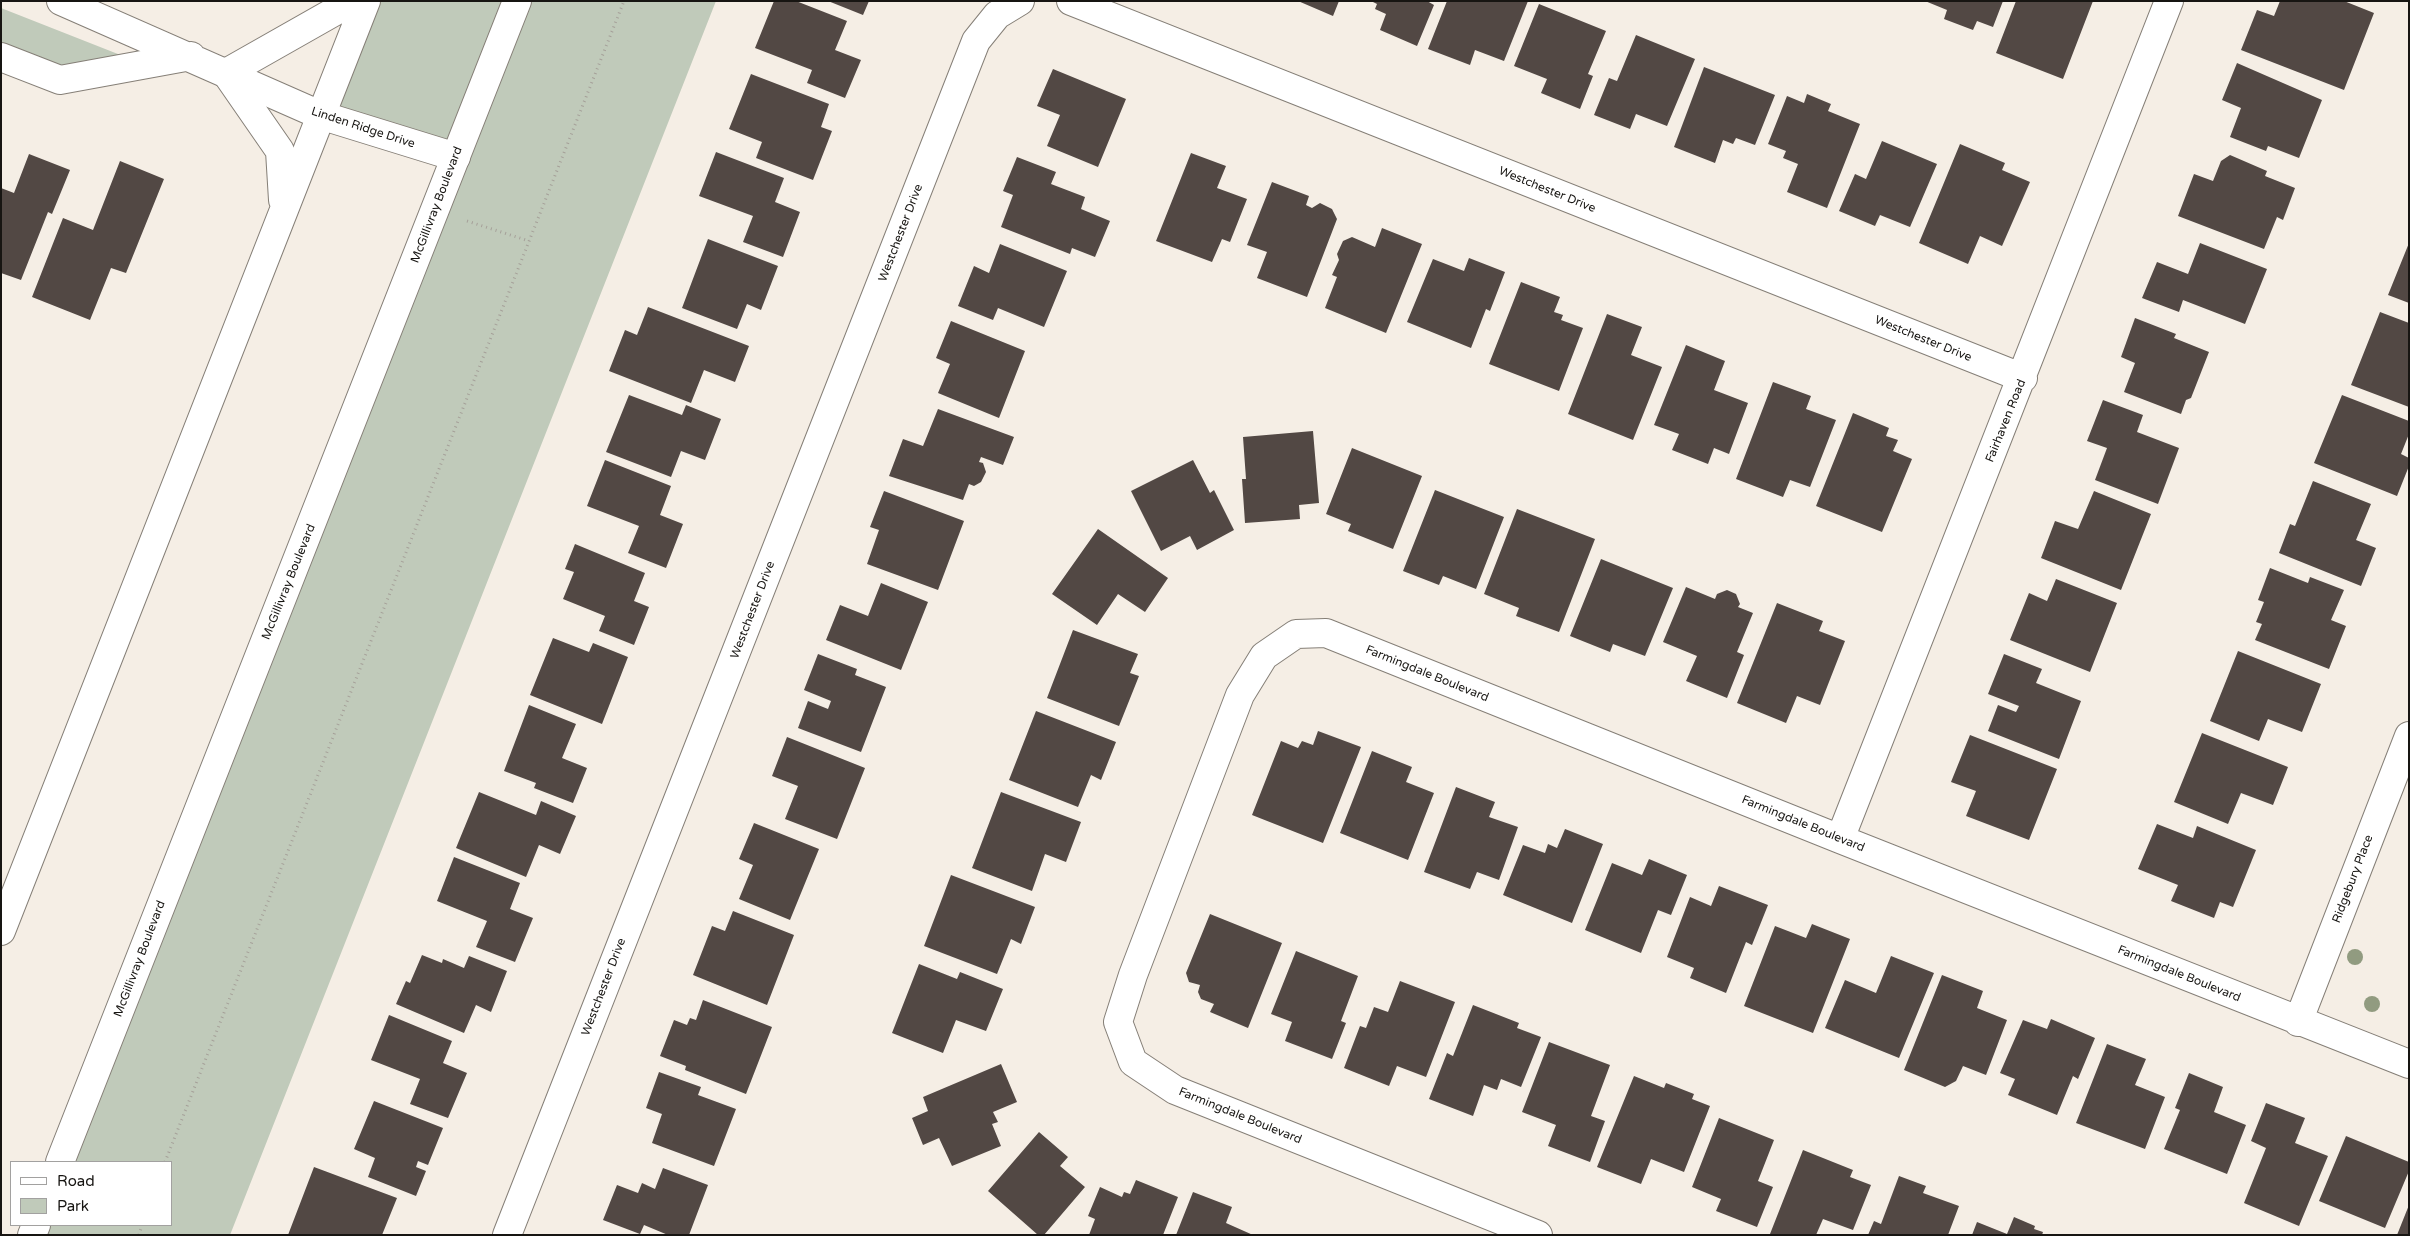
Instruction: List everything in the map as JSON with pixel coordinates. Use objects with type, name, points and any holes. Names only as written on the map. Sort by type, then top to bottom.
[{"type":"street","name":"Linden Ridge Drive","points":[[60,1],[190,56],[320,115],[456,158]]},
{"type":"street","points":[[284,209],[280,151],[226,72],[353,1]]},
{"type":"street","points":[[1,931],[366,1]]},
{"type":"street","name":"McGillivray Boulevard","points":[[60,1161],[517,1]]},
{"type":"street","name":"Westchester Drive","points":[[507,1235],[976,42],[997,15],[1020,1]]},
{"type":"street","name":"Westchester Drive","points":[[1071,1],[2023,378]]},
{"type":"street","name":"Fairhaven Road","points":[[1840,839],[2023,378],[2169,1]]},
{"type":"street","points":[[1,57],[60,80],[190,56]]},
{"type":"street","name":"Farmingdale Boulevard","points":[[1538,1235],[1175,1090],[1133,1062],[1118,1022],[1133,975],[1240,696],[1264,656],[1296,634],[1326,633],[2298,1022],[2409,1064]]},
{"type":"street","name":"Ridgebury Place","points":[[2298,1022],[2409,736]]},
{"type":"path","points":[[165,1161],[624,1]]},
{"type":"path","points":[[435,210],[530,241]]},
{"type":"green space","points":[[366,1],[716,1],[230,1235],[32,1235],[36,1226],[172,1226],[172,1161],[60,1161],[455,158],[320,115]]},
{"type":"green space","points":[[1,8],[123,56],[60,80],[1,55]]},
{"type":"building","points":[[774,1],[796,1],[847,21],[835,50],[861,60],[845,98],[807,83],[812,70],[755,48]]},
{"type":"building","points":[[828,1],[869,1],[863,15]]},
{"type":"building","points":[[1298,1],[1339,1],[1333,16]]},
{"type":"building","points":[[1371,1],[1427,1],[1434,5],[1417,46],[1380,30],[1386,14],[1375,9],[1377,4]]},
{"type":"building","points":[[1447,1],[1528,1],[1504,61],[1475,50],[1470,65],[1428,49]]},
{"type":"building","points":[[1925,1],[2003,1],[1993,27],[1977,21],[1973,30],[1944,19],[1947,10]]},
{"type":"building","points":[[2016,1],[2093,1],[2063,79],[1996,53]]},
{"type":"building","points":[[2280,1],[2344,1],[2374,13],[2344,90],[2241,50],[2257,10],[2274,16]]},
{"type":"building","points":[[1539,4],[1606,31],[1588,74],[1593,76],[1580,109],[1541,93],[1547,79],[1514,66]]},
{"type":"building","points":[[1636,35],[1695,59],[1667,126],[1636,114],[1630,129],[1594,115],[1609,78],[1617,81]]},
{"type":"building","points":[[2237,63],[2322,100],[2299,158],[2268,146],[2266,151],[2230,137],[2241,108],[2222,100]]},
{"type":"building","points":[[1704,67],[1775,95],[1755,145],[1736,138],[1733,144],[1723,140],[1715,163],[1674,147]]},
{"type":"building","points":[[1053,69],[1126,99],[1098,167],[1047,146],[1060,115],[1037,106]]},
{"type":"building","points":[[751,74],[829,104],[821,127],[832,131],[813,180],[756,158],[762,142],[729,129]]},
{"type":"building","points":[[1807,94],[1831,104],[1828,111],[1860,124],[1827,208],[1787,192],[1798,164],[1783,158],[1786,151],[1768,144],[1787,96],[1804,103]]},
{"type":"building","points":[[1882,141],[1937,164],[1910,227],[1880,215],[1875,226],[1839,211],[1855,174],[1866,179]]},
{"type":"building","points":[[1960,144],[2005,163],[2002,170],[2030,182],[2002,246],[1980,236],[1968,264],[1919,243]]},
{"type":"building","points":[[716,152],[784,178],[775,202],[800,212],[783,257],[743,242],[753,216],[699,196]]},
{"type":"building","points":[[1191,153],[1226,166],[1217,188],[1247,199],[1230,242],[1222,239],[1212,262],[1156,241]]},
{"type":"building","points":[[29,154],[70,170],[52,214],[48,212],[21,280],[1,273],[1,188],[14,193]]},
{"type":"building","points":[[2230,155],[2267,171],[2265,176],[2295,188],[2283,220],[2277,217],[2264,249],[2178,216],[2194,174],[2213,181],[2221,161]]},
{"type":"building","points":[[1017,157],[1056,172],[1051,184],[1085,197],[1081,209],[1110,221],[1095,257],[1072,248],[1070,254],[1001,227],[1013,195],[1003,191]]},
{"type":"building","points":[[120,161],[164,179],[126,273],[111,268],[90,320],[32,297],[63,218],[93,230]]},
{"type":"building","points":[[1272,182],[1309,196],[1306,205],[1312,208],[1320,203],[1332,209],[1337,219],[1307,297],[1257,278],[1267,252],[1247,245]]},
{"type":"building","points":[[1382,228],[1422,244],[1386,333],[1325,308],[1337,277],[1332,275],[1339,260],[1337,254],[1343,241],[1352,237],[1375,247]]},
{"type":"building","points":[[708,239],[778,266],[761,310],[747,304],[737,329],[682,308]]},
{"type":"building","points":[[2200,243],[2267,269],[2245,324],[2183,300],[2179,312],[2142,298],[2157,262],[2188,274]]},
{"type":"building","points":[[2409,243],[2409,303],[2388,295]]},
{"type":"building","points":[[1000,244],[1067,271],[1044,327],[998,308],[993,320],[958,306],[974,266],[989,273]]},
{"type":"building","points":[[1469,258],[1505,272],[1490,311],[1486,309],[1471,348],[1407,322],[1433,259],[1464,271]]},
{"type":"building","points":[[1521,282],[1560,297],[1554,312],[1563,315],[1561,320],[1583,328],[1559,391],[1489,364]]},
{"type":"building","points":[[648,307],[749,346],[735,382],[704,370],[691,403],[609,371],[625,330],[637,335]]},
{"type":"building","points":[[2380,312],[2409,323],[2409,407],[2351,385]]},
{"type":"building","points":[[1607,314],[1642,327],[1631,355],[1662,367],[1633,440],[1568,414]]},
{"type":"building","points":[[2135,318],[2176,334],[2174,338],[2209,352],[2191,398],[2186,400],[2181,414],[2124,392],[2135,363],[2121,357]]},
{"type":"building","points":[[951,321],[1025,351],[999,418],[938,393],[950,364],[936,358]]},
{"type":"building","points":[[1686,345],[1725,361],[1714,390],[1748,403],[1729,454],[1714,448],[1708,464],[1672,450],[1679,434],[1654,425]]},
{"type":"building","points":[[1773,382],[1811,396],[1806,409],[1836,420],[1810,487],[1790,480],[1783,497],[1736,479]]},
{"type":"building","points":[[629,395],[682,415],[686,405],[721,419],[705,460],[681,451],[671,477],[606,452]]},
{"type":"building","points":[[2342,395],[2409,421],[2409,434],[2401,454],[2409,458],[2409,466],[2397,496],[2314,463]]},
{"type":"building","points":[[2103,400],[2143,415],[2137,432],[2179,448],[2158,504],[2095,480],[2107,448],[2087,441]]},
{"type":"building","points":[[938,409],[1014,437],[1003,465],[981,457],[979,462],[983,463],[986,472],[981,482],[974,486],[969,484],[963,500],[889,476],[903,439],[923,446]]},
{"type":"building","points":[[1853,413],[1889,428],[1886,436],[1898,440],[1893,451],[1912,459],[1882,532],[1816,506]]},
{"type":"building","points":[[1313,431],[1319,503],[1299,505],[1300,519],[1245,523],[1242,479],[1246,479],[1243,437]]},
{"type":"building","points":[[1352,448],[1422,476],[1393,549],[1348,531],[1351,524],[1326,514]]},
{"type":"building","points":[[605,460],[671,486],[660,515],[683,524],[666,568],[628,553],[639,526],[587,506]]},
{"type":"building","points":[[1193,460],[1210,493],[1214,490],[1234,530],[1197,550],[1190,536],[1161,551],[1131,491]]},
{"type":"building","points":[[2313,481],[2371,504],[2356,540],[2376,548],[2361,586],[2279,553],[2290,524],[2295,526]]},
{"type":"building","points":[[1435,490],[1504,517],[1476,589],[1443,576],[1439,585],[1403,571]]},
{"type":"building","points":[[884,491],[964,521],[938,590],[867,564],[879,530],[870,527]]},
{"type":"building","points":[[2094,491],[2151,514],[2121,590],[2041,558],[2055,521],[2078,529]]},
{"type":"building","points":[[1517,509],[1595,539],[1559,632],[1516,616],[1519,608],[1484,594]]},
{"type":"building","points":[[1098,529],[1168,578],[1145,612],[1118,594],[1097,625],[1052,594]]},
{"type":"building","points":[[575,544],[645,573],[634,601],[649,607],[634,645],[599,631],[605,616],[563,599],[574,572],[565,569]]},
{"type":"building","points":[[1601,559],[1673,588],[1645,656],[1613,644],[1610,652],[1570,636]]},
{"type":"building","points":[[2270,568],[2308,583],[2310,577],[2344,590],[2331,620],[2346,626],[2329,669],[2255,640],[2262,624],[2256,622],[2264,602],[2258,600]]},
{"type":"building","points":[[2056,579],[2117,603],[2090,672],[2010,640],[2029,593],[2047,601]]},
{"type":"building","points":[[881,583],[928,602],[901,670],[826,640],[840,605],[868,616]]},
{"type":"building","points":[[1686,587],[1715,599],[1717,594],[1727,590],[1736,594],[1740,604],[1738,607],[1753,613],[1737,652],[1744,655],[1727,698],[1686,681],[1697,656],[1663,642]]},
{"type":"building","points":[[1777,603],[1823,621],[1819,631],[1845,641],[1820,705],[1797,696],[1786,723],[1737,703]]},
{"type":"building","points":[[1073,630],[1138,654],[1130,673],[1139,676],[1119,726],[1047,698]]},
{"type":"building","points":[[553,638],[589,652],[593,643],[628,657],[602,724],[530,695]]},
{"type":"building","points":[[2238,651],[2321,684],[2302,732],[2268,719],[2259,741],[2210,721]]},
{"type":"building","points":[[818,654],[857,669],[855,675],[886,687],[861,752],[798,728],[808,701],[828,709],[831,701],[804,690]]},
{"type":"building","points":[[2004,654],[2042,669],[2036,683],[2081,701],[2059,759],[1988,731],[1998,705],[2016,712],[2019,706],[1988,694]]},
{"type":"building","points":[[529,705],[576,724],[562,758],[587,768],[573,803],[534,788],[536,783],[504,771]]},
{"type":"building","points":[[1036,711],[1116,742],[1101,780],[1091,775],[1078,807],[1009,780]]},
{"type":"building","points":[[1318,731],[1361,747],[1323,843],[1252,815],[1281,741],[1298,748],[1302,741],[1313,745]]},
{"type":"building","points":[[2202,733],[2288,767],[2273,805],[2241,793],[2228,824],[2174,802]]},
{"type":"building","points":[[1970,735],[2057,769],[2029,840],[1966,816],[1976,791],[1951,782]]},
{"type":"building","points":[[787,737],[865,768],[837,839],[785,819],[798,786],[772,776]]},
{"type":"building","points":[[1372,751],[1412,767],[1406,782],[1434,793],[1408,860],[1340,833]]},
{"type":"building","points":[[1456,787],[1495,802],[1489,817],[1518,827],[1499,880],[1477,872],[1470,889],[1424,872]]},
{"type":"building","points":[[479,792],[536,815],[541,801],[576,816],[560,854],[539,845],[526,877],[456,848]]},
{"type":"building","points":[[1001,792],[1081,822],[1066,862],[1045,854],[1032,891],[972,868]]},
{"type":"building","points":[[754,823],[819,849],[790,920],[739,899],[753,865],[739,859]]},
{"type":"building","points":[[2157,824],[2193,838],[2197,826],[2256,850],[2233,907],[2220,902],[2214,918],[2171,901],[2178,885],[2138,869]]},
{"type":"building","points":[[1565,829],[1603,844],[1572,923],[1503,895],[1523,845],[1545,853],[1548,844],[1557,848]]},
{"type":"building","points":[[454,857],[520,883],[510,909],[533,918],[515,962],[476,947],[487,921],[437,901]]},
{"type":"building","points":[[1649,859],[1687,875],[1671,915],[1658,910],[1641,953],[1585,930],[1612,863],[1642,875]]},
{"type":"building","points":[[951,875],[1035,907],[1021,944],[1011,939],[997,974],[924,946]]},
{"type":"building","points":[[1719,886],[1768,905],[1752,945],[1746,942],[1726,993],[1690,978],[1694,968],[1667,957],[1690,897],[1711,906]]},
{"type":"building","points":[[733,911],[794,935],[767,1005],[693,975],[712,926],[725,931]]},
{"type":"building","points":[[1210,914],[1282,943],[1248,1028],[1210,1012],[1214,1004],[1201,999],[1198,992],[1200,985],[1189,982],[1186,973]]},
{"type":"building","points":[[1812,924],[1850,939],[1813,1033],[1744,1006],[1775,926],[1806,938]]},
{"type":"building","points":[[1296,951],[1358,976],[1341,1021],[1346,1023],[1332,1059],[1285,1041],[1292,1022],[1271,1014]]},
{"type":"building","points":[[422,955],[442,963],[443,959],[464,968],[469,956],[507,971],[491,1012],[476,1005],[464,1033],[396,1004],[406,981],[410,983]]},
{"type":"building","points":[[1891,956],[1934,973],[1899,1058],[1825,1028],[1845,980],[1876,993]]},
{"type":"building","points":[[919,964],[957,979],[960,972],[1003,989],[986,1031],[956,1020],[943,1053],[892,1033]]},
{"type":"building","points":[[1942,975],[1983,991],[1977,1008],[2007,1020],[1986,1075],[1963,1066],[1956,1081],[1945,1087],[1904,1070]]},
{"type":"building","points":[[1400,981],[1455,1002],[1426,1077],[1397,1066],[1389,1086],[1344,1068],[1360,1026],[1366,1028],[1374,1007],[1388,1012]]},
{"type":"building","points":[[703,1000],[772,1027],[746,1094],[685,1070],[686,1066],[660,1056],[674,1020],[687,1025],[690,1018],[696,1020]]},
{"type":"building","points":[[1473,1005],[1519,1023],[1517,1028],[1541,1037],[1521,1087],[1501,1079],[1497,1090],[1484,1085],[1473,1116],[1429,1099],[1447,1053],[1453,1056]]},
{"type":"building","points":[[389,1015],[452,1041],[443,1063],[467,1073],[448,1118],[410,1104],[420,1079],[371,1060]]},
{"type":"building","points":[[2051,1019],[2095,1038],[2078,1079],[2073,1076],[2057,1115],[2008,1095],[2015,1079],[2000,1073],[2023,1020],[2047,1029]]},
{"type":"building","points":[[1549,1042],[1610,1065],[1591,1116],[1605,1121],[1590,1162],[1548,1146],[1556,1125],[1522,1112]]},
{"type":"building","points":[[2107,1044],[2146,1059],[2135,1085],[2165,1097],[2145,1149],[2076,1123]]},
{"type":"building","points":[[1001,1064],[1017,1102],[993,1112],[998,1122],[992,1124],[1001,1146],[952,1166],[939,1138],[923,1145],[912,1118],[928,1111],[923,1097]]},
{"type":"building","points":[[659,1072],[701,1087],[698,1095],[736,1109],[714,1166],[652,1143],[662,1114],[646,1108]]},
{"type":"building","points":[[2189,1073],[2223,1087],[2214,1112],[2246,1125],[2227,1174],[2164,1149],[2180,1110],[2175,1108]]},
{"type":"building","points":[[1634,1076],[1664,1088],[1666,1083],[1694,1094],[1692,1099],[1710,1106],[1684,1172],[1651,1159],[1641,1184],[1597,1167]]},
{"type":"building","points":[[374,1101],[443,1128],[428,1165],[418,1161],[416,1167],[426,1171],[416,1196],[368,1177],[375,1158],[354,1149]]},
{"type":"building","points":[[2266,1103],[2305,1118],[2295,1143],[2328,1156],[2299,1226],[2244,1203],[2266,1148],[2251,1141]]},
{"type":"building","points":[[1719,1118],[1774,1140],[1758,1181],[1773,1187],[1757,1227],[1716,1211],[1721,1199],[1692,1187]]},
{"type":"building","points":[[1039,1132],[1068,1157],[1060,1166],[1085,1187],[1044,1235],[1038,1235],[988,1191]]},
{"type":"building","points":[[2346,1136],[2409,1162],[2409,1171],[2385,1228],[2319,1201]]},
{"type":"building","points":[[1803,1150],[1853,1170],[1850,1177],[1871,1185],[1853,1230],[1823,1219],[1816,1235],[1770,1234]]},
{"type":"building","points":[[314,1167],[397,1198],[382,1235],[288,1235]]},
{"type":"building","points":[[663,1168],[708,1185],[689,1235],[668,1235],[644,1225],[640,1234],[603,1220],[617,1185],[638,1193],[642,1183],[655,1189]]},
{"type":"building","points":[[1899,1176],[1926,1186],[1923,1193],[1959,1206],[1948,1235],[1868,1235],[1874,1221],[1881,1224]]},
{"type":"building","points":[[1136,1180],[1178,1197],[1163,1235],[1089,1235],[1095,1219],[1088,1216],[1100,1187],[1122,1197],[1124,1192],[1130,1194]]},
{"type":"building","points":[[1193,1192],[1232,1207],[1226,1223],[1253,1235],[1176,1235]]},
{"type":"building","points":[[2409,1205],[2409,1235],[2397,1235]]},
{"type":"building","points":[[2014,1217],[2035,1226],[2034,1229],[2043,1232],[2042,1235],[1972,1235],[1977,1222],[2007,1234]]}]
